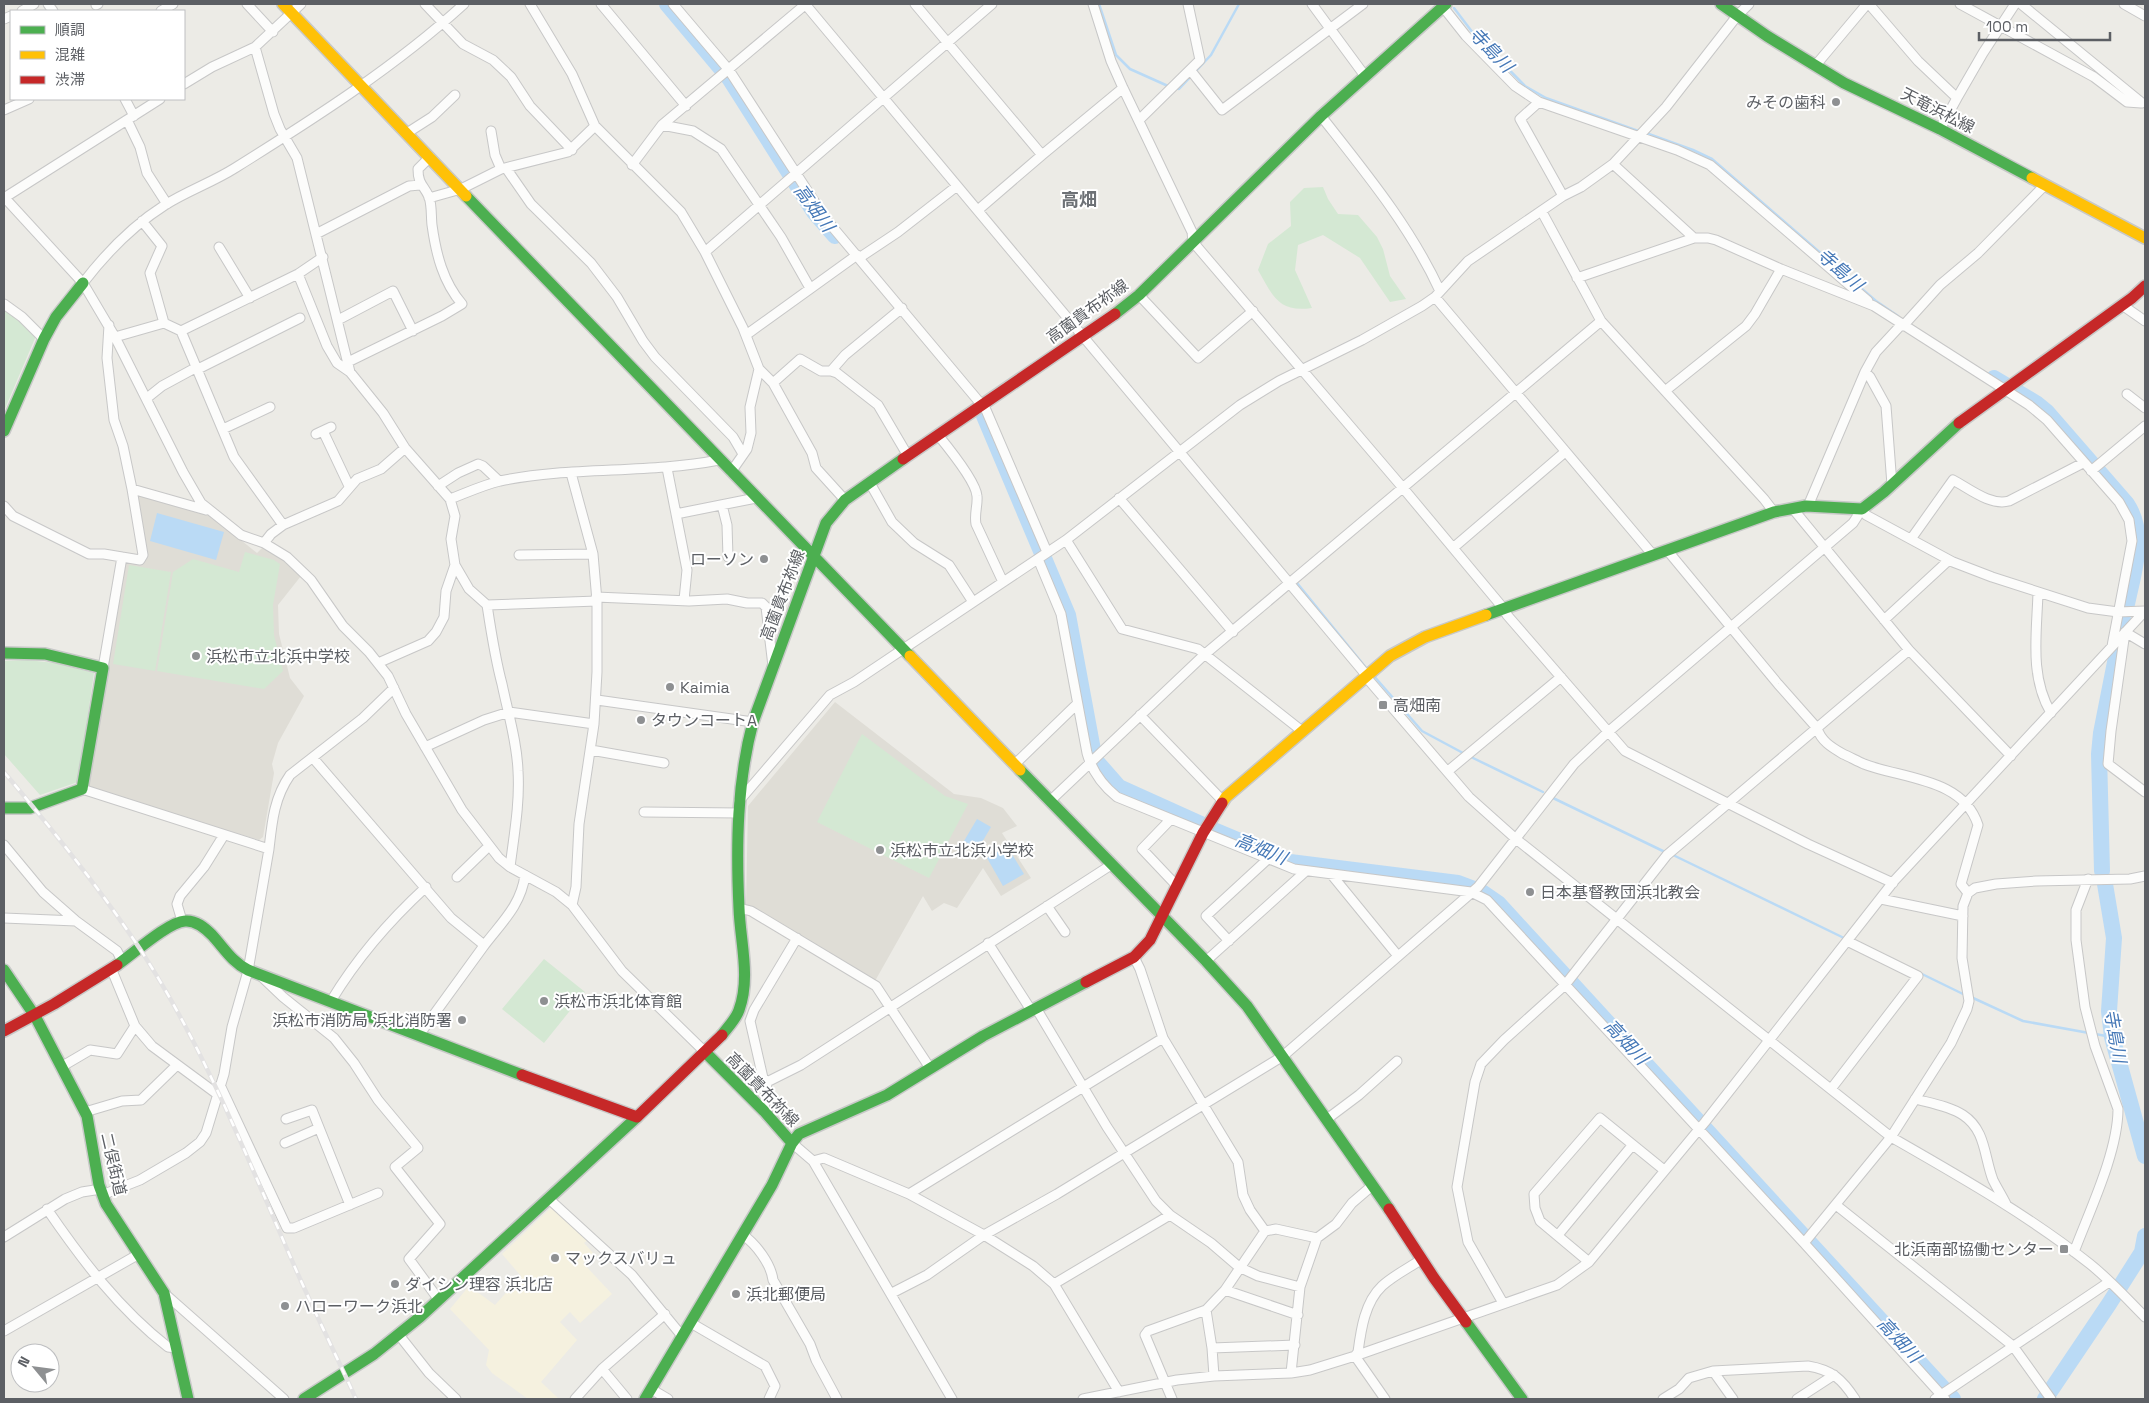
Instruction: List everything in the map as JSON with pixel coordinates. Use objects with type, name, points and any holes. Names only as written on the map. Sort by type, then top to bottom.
[{"type":"street","points":[[247,4],[273,32]]},
{"type":"street","points":[[283,4],[719,460],[1206,961],[1247,1006],[1327,1119],[1422,1259],[1522,1399]]},
{"type":"street","points":[[185,83],[212,67],[255,47],[301,4]]},
{"type":"street","points":[[425,4],[463,44],[493,60],[511,77],[530,106],[572,150]]},
{"type":"street","points":[[4,431],[44,339],[56,317],[99,262],[142,220],[167,204],[234,169],[361,86],[443,23],[464,4]]},
{"type":"street","points":[[530,4],[572,74],[595,126],[681,212],[705,252],[746,335],[759,369],[772,383],[812,453],[816,468],[844,500]]},
{"type":"street","points":[[601,4],[686,106]]},
{"type":"street","points":[[673,4],[726,72],[792,177],[900,310],[982,403],[1043,555],[1061,614],[1090,763],[1104,786],[1117,796],[1294,869],[1474,890],[1487,900],[1568,981],[1806,1241],[1943,1395],[2013,1346],[2115,1288]]},
{"type":"street","points":[[632,165],[662,126],[805,4],[1291,582],[1469,797],[1516,839],[1891,1137],[2007,1205],[2074,1252],[2145,1317]]},
{"type":"street","points":[[916,4],[1042,155]]},
{"type":"street","points":[[705,252],[992,4]]},
{"type":"street","points":[[1093,4],[1123,88],[1192,232],[1193,242],[1302,368],[1504,609],[1507,615],[1625,751],[1633,757],[1728,802],[1808,844],[1893,883]]},
{"type":"street","points":[[1139,120],[1173,88],[1193,74],[1200,60],[1188,4]]},
{"type":"street","points":[[1312,4],[1365,76]]},
{"type":"street","points":[[1193,74],[1222,110],[1364,4]]},
{"type":"street","name":"天竜浜松線","points":[[1721,4],[1844,83],[1940,129],[2145,238]]},
{"type":"street","points":[[739,801],[830,695],[854,682],[1066,540],[1240,405],[1302,368],[1362,340],[1438,294],[1468,261],[1613,164],[1666,107],[1737,16],[1749,4]]},
{"type":"street","points":[[1815,66],[1868,4],[1918,61],[1957,98]]},
{"type":"street","points":[[1960,4],[2094,76],[2128,102],[2143,103]]},
{"type":"street","points":[[1940,129],[2015,4]]},
{"type":"street","points":[[2021,4],[2143,103]]},
{"type":"street","points":[[2124,4],[2145,16]]},
{"type":"street","points":[[1445,5],[1466,36],[1515,86],[1538,102],[1641,134],[1710,165],[1874,306],[2006,387],[2040,413],[2083,463],[2094,469],[2124,508],[2131,525],[2132,541],[2130,556],[2112,646]]},
{"type":"street","name":"高薗貴布祢線","points":[[645,1399],[781,1169],[792,1143],[764,1111],[706,1053],[729,1028],[742,1001],[745,973],[739,908],[739,801],[744,756],[753,722],[826,523],[844,500],[1139,295],[1321,116],[1445,5]]},
{"type":"street","points":[[255,47],[274,114],[280,129],[297,158],[350,372]]},
{"type":"street","points":[[978,210],[1123,88]]},
{"type":"street","points":[[407,133],[432,117],[455,95]]},
{"type":"street","points":[[4,110],[26,100]]},
{"type":"street","points":[[125,100],[147,173],[167,204]]},
{"type":"street","points":[[158,100],[4,197],[83,283],[115,337],[183,472],[201,503],[241,535],[264,543],[287,557],[311,580],[343,626],[378,663],[462,810],[489,846],[510,867],[556,892],[572,905],[622,971],[706,1053],[399,1335],[304,1399]]},
{"type":"street","points":[[1538,102],[1520,119],[1563,196]]},
{"type":"street","points":[[1321,116],[1389,202],[1426,260],[1438,294],[1516,393],[1653,555]]},
{"type":"street","points":[[429,198],[460,189],[504,168],[568,152],[595,126]]},
{"type":"street","points":[[662,126],[693,131],[717,146],[760,205],[810,288]]},
{"type":"street","points":[[491,131],[495,155],[531,204],[591,263],[617,297],[643,341],[733,437],[743,454]]},
{"type":"street","points":[[348,362],[413,331],[462,304],[451,290],[442,269],[434,236],[429,198],[420,185],[418,168],[430,157]]},
{"type":"street","points":[[1613,164],[1694,238]]},
{"type":"street","points":[[316,234],[409,186],[420,185]]},
{"type":"street","points":[[1808,506],[1876,352],[1940,285],[1978,253],[2045,185]]},
{"type":"street","points":[[746,335],[810,288],[898,232],[957,186]]},
{"type":"street","points":[[1542,212],[1601,322],[1764,498],[1774,512]]},
{"type":"street","points":[[142,220],[162,246],[150,273],[164,323]]},
{"type":"street","points":[[1578,278],[1694,238],[1708,238],[1781,270],[1874,306]]},
{"type":"street","points":[[219,246],[250,298]]},
{"type":"street","points":[[181,331],[298,274],[323,257]]},
{"type":"street","points":[[1665,391],[1746,326],[1781,270]]},
{"type":"street","points":[[298,274],[327,346],[337,363],[350,372],[384,413],[405,448],[450,500],[454,511],[451,539],[455,564],[469,589],[488,605],[494,648],[509,712],[518,776],[517,813],[510,867]]},
{"type":"street","points":[[892,1293],[927,1275],[984,1235],[1057,1194],[1283,1056],[1474,890],[1574,764],[1608,732],[1853,523],[1862,509],[1945,435],[2006,387],[2122,305],[2145,286]]},
{"type":"street","points":[[338,320],[392,291],[413,331]]},
{"type":"street","points":[[1139,295],[1198,358],[1254,311]]},
{"type":"street","points":[[4,304],[22,317],[44,339]]},
{"type":"street","points":[[2122,305],[2145,321]]},
{"type":"street","points":[[831,371],[845,355],[900,310]]},
{"type":"street","points":[[147,398],[162,386],[300,318]]},
{"type":"street","points":[[1050,801],[1204,655],[1601,322]]},
{"type":"street","points":[[115,337],[164,323],[181,331],[234,458],[283,525]]},
{"type":"street","points":[[4,506],[13,516],[89,554],[140,560],[143,555],[132,489],[114,420],[109,391],[108,325]]},
{"type":"street","points":[[772,383],[800,359],[821,371],[837,373],[878,405],[908,456]]},
{"type":"street","points":[[732,472],[747,449],[751,434],[750,407],[759,369]]},
{"type":"street","points":[[1866,372],[1886,406],[1892,484]]},
{"type":"street","points":[[2127,394],[2145,408]]},
{"type":"street","points":[[223,429],[270,407]]},
{"type":"street","points":[[2094,469],[2145,426]]},
{"type":"street","points":[[323,431],[349,486]]},
{"type":"street","points":[[938,434],[958,460],[977,495],[974,516],[976,524],[1004,582]]},
{"type":"street","points":[[264,543],[271,534],[283,525],[338,501],[357,479],[381,469],[405,448]]},
{"type":"street","points":[[1453,548],[1565,452]]},
{"type":"street","points":[[450,500],[499,481],[571,473],[667,468],[719,460]]},
{"type":"street","points":[[1910,539],[1954,480],[1992,501],[2001,503],[2009,501],[2083,463]]},
{"type":"street","points":[[438,486],[462,470],[478,464],[483,466],[499,481]]},
{"type":"street","points":[[667,468],[687,570],[684,600]]},
{"type":"street","points":[[571,473],[593,554],[597,599],[597,700],[591,750],[581,806],[576,887],[572,905]]},
{"type":"street","points":[[870,483],[892,522],[914,543],[950,565],[973,602]]},
{"type":"street","points":[[132,489],[209,511]]},
{"type":"street","points":[[676,514],[756,498]]},
{"type":"street","points":[[1119,498],[1233,632]]},
{"type":"street","points":[[722,505],[727,525],[728,557]]},
{"type":"street","points":[[952,1399],[892,1293],[813,1161],[792,1143],[799,1134],[879,1099],[1034,1009],[1134,957],[1150,940],[1204,832],[1222,801],[1236,787],[1397,651],[1412,643],[1504,609],[1774,512],[1808,506],[1862,509]]},
{"type":"street","points":[[1793,509],[1909,650],[2011,756]]},
{"type":"street","points":[[1862,509],[1866,515],[1950,560],[1992,577],[2088,608],[2118,612],[2145,611]]},
{"type":"street","points":[[1066,540],[1122,629],[1186,645],[1198,650],[1302,731]]},
{"type":"street","points":[[1667,550],[1817,728],[1820,737],[1834,748],[1864,764],[1942,787],[1966,804],[1975,816],[1978,825],[1961,884],[1968,893]]},
{"type":"street","points":[[519,555],[593,554]]},
{"type":"street","points":[[82,789],[122,557]]},
{"type":"street","points":[[1884,620],[1950,560]]},
{"type":"street","points":[[378,663],[428,641],[436,632],[444,617],[446,592],[455,564]]},
{"type":"street","points":[[2038,592],[2035,636],[2037,671],[2041,692],[2051,712]]},
{"type":"street","points":[[488,605],[597,599],[727,599],[764,604],[773,666]]},
{"type":"street","points":[[1083,1399],[1165,1382],[1214,1376],[1291,1373],[1310,1370],[1557,1285],[1589,1262],[1701,1126],[1893,883],[2145,611]]},
{"type":"street","points":[[2125,632],[2145,644]]},
{"type":"street","points":[[2125,632],[2108,764],[2145,792]]},
{"type":"street","points":[[1503,1303],[1468,1242],[1457,1187],[1478,1070],[1485,1059],[1568,981],[1618,920],[1667,855],[1909,650]]},
{"type":"street","points":[[4,653],[45,654],[103,668]]},
{"type":"street","points":[[1448,771],[1561,677]]},
{"type":"street","points":[[4,1237],[48,1209],[82,1192],[102,1192],[140,1180],[186,1154],[200,1142],[211,1122],[232,1027],[248,971],[275,805],[282,786],[290,775],[363,718],[394,688]]},
{"type":"street","points":[[597,700],[753,722]]},
{"type":"street","points":[[1014,765],[1077,704]]},
{"type":"street","points":[[426,747],[484,720],[509,712],[594,724]]},
{"type":"street","points":[[1140,715],[1222,801]]},
{"type":"street","points":[[591,750],[664,763]]},
{"type":"street","points":[[313,758],[451,918],[484,945]]},
{"type":"street","points":[[4,808],[30,808],[82,789],[269,849]]},
{"type":"street","points":[[644,812],[739,813]]},
{"type":"street","points":[[1171,819],[1142,849],[1177,886]]},
{"type":"street","points":[[182,921],[177,904],[180,896],[204,867],[224,835]]},
{"type":"street","points":[[4,845],[43,892],[76,921],[117,951],[122,961]]},
{"type":"street","points":[[457,877],[489,846]]},
{"type":"street","points":[[1229,941],[1206,916],[1268,858]]},
{"type":"street","points":[[766,1082],[801,1065],[1111,865]]},
{"type":"street","points":[[1206,961],[1306,871]]},
{"type":"street","points":[[1331,874],[1398,956]]},
{"type":"street","points":[[419,1035],[484,945],[510,916],[523,889],[525,875]]},
{"type":"street","points":[[1806,1241],[1891,1137],[1951,1043],[1967,1009],[1968,1001],[1962,958],[1964,899],[1968,893],[1976,888],[1996,884],[2130,879],[2145,876]]},
{"type":"street","points":[[2074,1252],[2108,1162],[2118,1118],[2118,1109],[2085,1007],[2075,925],[2076,910],[2088,880]]},
{"type":"street","points":[[331,1001],[366,950],[403,908],[426,887]]},
{"type":"street","points":[[1881,899],[1963,916]]},
{"type":"street","points":[[1048,906],[1065,932]]},
{"type":"street","points":[[739,908],[750,912],[797,938],[876,986],[930,1068]]},
{"type":"street","points":[[4,918],[76,921]]},
{"type":"street","points":[[4,1031],[35,1016],[182,921],[198,923],[210,933],[232,959],[248,971],[637,1117]]},
{"type":"street","points":[[764,1111],[766,1082],[763,1078],[750,1021],[754,1010],[797,938]]},
{"type":"street","points":[[1830,1089],[1918,976],[1847,942]]},
{"type":"street","points":[[988,943],[1034,1009],[1147,1190],[1170,1215],[1211,1243],[1240,1267],[1258,1276],[1300,1287]]},
{"type":"street","points":[[1134,957],[1140,969],[1163,1038],[1238,1162],[1243,1196],[1250,1210],[1265,1231]]},
{"type":"street","points":[[111,968],[135,1026],[152,1046],[177,1065],[219,1089],[286,1228],[294,1228],[378,1193]]},
{"type":"street","name":"二俣街道","points":[[4,970],[35,1016],[85,1112],[102,1192],[110,1212],[164,1293],[188,1399]]},
{"type":"street","points":[[260,975],[283,997],[334,1038],[354,1063],[378,1100],[418,1148],[395,1167],[440,1224],[409,1259],[439,1300]]},
{"type":"street","points":[[62,1067],[90,1050],[117,1054],[135,1026]]},
{"type":"street","points":[[909,1194],[1163,1038]]},
{"type":"street","points":[[1327,1119],[1359,1095],[1397,1061]]},
{"type":"street","points":[[85,1112],[122,1101],[141,1100],[177,1065]]},
{"type":"street","points":[[1915,1099],[1964,1115],[1973,1125],[1982,1136],[1993,1180],[2007,1205]]},
{"type":"street","points":[[286,1119],[310,1109],[314,1113],[350,1205]]},
{"type":"street","points":[[1589,1262],[1540,1221],[1535,1208],[1534,1194],[1600,1118],[1664,1170]]},
{"type":"street","points":[[285,1143],[320,1128]]},
{"type":"street","points":[[1558,1235],[1630,1148],[1634,1146]]},
{"type":"street","points":[[813,1161],[824,1158],[909,1194],[984,1235],[1034,1266],[1054,1284],[1119,1392]]},
{"type":"street","points":[[1291,1373],[1300,1287],[1317,1238],[1336,1224],[1352,1203],[1372,1185]]},
{"type":"street","points":[[549,1199],[632,1275],[682,1336]]},
{"type":"street","points":[[1836,1205],[2013,1346],[2049,1397]]},
{"type":"street","points":[[48,1209],[97,1278],[123,1307],[168,1348],[176,1348]]},
{"type":"street","points":[[1054,1284],[1170,1215]]},
{"type":"street","points":[[1172,1399],[1145,1334],[1148,1331],[1206,1310],[1225,1290],[1265,1231],[1276,1229],[1317,1238]]},
{"type":"street","points":[[743,1234],[763,1257],[773,1280],[810,1344],[816,1360],[837,1399]]},
{"type":"street","points":[[4,1331],[139,1254]]},
{"type":"street","points":[[1355,1356],[1358,1352],[1366,1312],[1381,1286],[1422,1259]]},
{"type":"street","points":[[1225,1290],[1298,1315]]},
{"type":"street","points":[[164,1293],[284,1399]]},
{"type":"street","points":[[1206,1310],[1214,1376]]},
{"type":"street","points":[[575,1399],[602,1370],[665,1314]]},
{"type":"street","points":[[691,1323],[766,1366],[775,1386],[769,1399]]},
{"type":"street","points":[[399,1335],[429,1373],[456,1399]]},
{"type":"street","points":[[1212,1348],[1295,1345]]},
{"type":"street","points":[[1355,1356],[1385,1399]]},
{"type":"street","points":[[1663,1399],[1679,1389],[1689,1378],[1713,1371],[1808,1366],[1823,1369],[1839,1379],[1855,1399]]},
{"type":"street","points":[[602,1370],[627,1399]]},
{"type":"street","points":[[1713,1371],[1733,1399]]},
{"type":"street","points":[[1797,1399],[1834,1376]]},
{"type":"street","points":[[651,1389],[668,1399]]},
{"type":"shaded area","name":"浜松市立北浜中学校","points":[[138,493],[210,515],[257,553],[264,546],[280,556],[301,576],[278,605],[279,634],[290,678],[304,696],[278,743],[272,764],[274,773],[263,837],[259,840],[88,787],[124,562],[141,564],[135,497]]},
{"type":"shaded area","name":"浜松市立北浜小学校","points":[[835,702],[954,794],[981,798],[1003,808],[1017,826],[1002,833],[1031,878],[1001,896],[983,868],[957,908],[944,903],[932,911],[923,896],[875,981],[746,906],[748,806]]},
{"type":"shaded area","points":[[553,1206],[589,1239],[584,1243],[593,1253],[583,1263],[612,1294],[580,1323],[570,1312],[560,1322],[577,1340],[541,1382],[559,1399],[528,1399],[492,1373],[486,1365],[489,1350],[450,1309],[469,1286],[495,1305],[521,1276],[502,1254]]},
{"type":"green space","points":[[1323,187],[1338,214],[1358,215],[1377,237],[1383,249],[1390,276],[1406,299],[1390,302],[1360,258],[1323,235],[1298,245],[1295,270],[1312,308],[1291,308],[1278,301],[1273,295],[1258,270],[1268,244],[1291,226],[1290,202],[1304,188]]},
{"type":"green space","points":[[4,307],[36,336],[4,411]]},
{"type":"green space","points":[[245,552],[274,560],[280,564],[273,605],[274,635],[283,671],[264,689],[157,671],[173,572],[193,559],[239,572]]},
{"type":"green space","points":[[129,565],[171,572],[155,671],[113,664]]},
{"type":"green space","points":[[27,660],[55,663],[94,673],[78,782],[40,795],[4,754],[4,661]]},
{"type":"green space","points":[[862,734],[945,796],[968,804],[929,878],[817,822]]},
{"type":"green space","name":"浜松市浜北体育館","points":[[544,959],[585,992],[544,1043],[502,1009]]},
{"type":"water","points":[[157,513],[224,532],[216,560],[150,541]]},
{"type":"water","points":[[977,819],[991,827],[978,849],[964,841]]},
{"type":"water","points":[[1007,846],[1024,874],[1003,886],[987,858]]},
{"type":"waterway","name":"高畑川","points":[[667,4],[729,78],[814,212],[835,236]]},
{"type":"waterway","name":"寺島川","points":[[1099,4],[1116,55],[1130,69],[1168,86]]},
{"type":"waterway","name":"寺島川","points":[[1176,88],[1179,89],[1211,55],[1239,4]]},
{"type":"waterway","name":"寺島川","points":[[1454,8],[1473,33],[1525,86],[1546,98],[1641,132]]},
{"type":"waterway","name":"寺島川","points":[[1646,133],[1712,159],[1876,301],[1898,316]]},
{"type":"waterway","name":"寺島川","points":[[1994,378],[2036,403],[2047,412],[2127,504],[2133,516],[2138,540],[2127,604]]},
{"type":"waterway","name":"高畑川","points":[[984,416],[1068,615],[1093,750]]},
{"type":"waterway","points":[[1297,583],[1367,669]]},
{"type":"waterway","name":"寺島川","points":[[2121,631],[2123,619]]},
{"type":"waterway","name":"寺島川","points":[[2102,871],[2099,754],[2101,733],[2118,647]]},
{"type":"waterway","points":[[1373,675],[1422,731],[1463,753]]},
{"type":"waterway","points":[[1471,757],[1543,792]]},
{"type":"waterway","name":"高畑川","points":[[1097,762],[1119,787],[1201,824]]},
{"type":"waterway","points":[[1553,798],[1665,852]]},
{"type":"waterway","name":"高畑川","points":[[1214,830],[1290,862],[1458,883],[1482,892],[1498,903],[1953,1399]]},
{"type":"waterway","points":[[1673,855],[1844,938]]},
{"type":"waterway","name":"寺島川","points":[[2105,884],[2114,938],[2109,1011],[2112,1037],[2145,1156]]},
{"type":"waterway","points":[[1920,973],[1965,995]]},
{"type":"waterway","points":[[1971,997],[2023,1021],[2089,1033]]},
{"type":"waterway","points":[[2095,1034],[2112,1037]]},
{"type":"waterway","name":"寺島川","points":[[2045,1399],[2142,1252],[2145,1236]]},
{"type":"railway","points":[[4,772],[92,881],[164,987],[206,1067],[304,1288],[356,1399]]},
{"type":"traffic: fast","points":[[1115,314],[1139,295],[1321,116],[1446,4]]},
{"type":"traffic: fast","points":[[1721,4],[1767,36],[1844,83],[1940,129],[2032,178]]},
{"type":"traffic: fast","points":[[466,196],[910,656]]},
{"type":"traffic: fast","points":[[4,431],[44,339],[56,317],[83,283]]},
{"type":"traffic: fast","points":[[1486,615],[1774,512],[1806,506],[1862,509],[1884,492],[1959,423]]},
{"type":"traffic: fast","points":[[722,1035],[738,1013],[744,985],[745,972],[739,908],[738,837],[741,791],[753,722],[826,523],[845,500],[903,459]]},
{"type":"traffic: fast","points":[[4,653],[45,654],[103,668],[82,789],[30,808],[4,808]]},
{"type":"traffic: fast","points":[[1020,770],[1206,961],[1247,1006],[1389,1209]]},
{"type":"traffic: fast","points":[[117,965],[169,927],[185,921],[193,922],[212,935],[233,959],[248,970],[522,1075]]},
{"type":"traffic: fast","points":[[4,970],[35,1016],[87,1116],[99,1185],[106,1204],[164,1293],[188,1399]]},
{"type":"traffic: fast","points":[[645,1399],[772,1185],[792,1143],[799,1134],[887,1095],[983,1036],[1086,982]]},
{"type":"traffic: fast","points":[[706,1053],[764,1111],[792,1143]]},
{"type":"traffic: fast","points":[[304,1399],[374,1354],[420,1317],[637,1117]]},
{"type":"traffic: fast","points":[[1466,1322],[1522,1399]]},
{"type":"traffic: slow","points":[[283,4],[466,196]]},
{"type":"traffic: slow","points":[[2032,178],[2145,238]]},
{"type":"traffic: slow","points":[[1222,803],[1226,797],[1390,656],[1425,637],[1486,615]]},
{"type":"traffic: slow","points":[[910,656],[1020,770]]},
{"type":"traffic: jam","points":[[1959,423],[2132,298],[2145,286]]},
{"type":"traffic: jam","points":[[903,459],[1115,314]]},
{"type":"traffic: jam","points":[[1086,982],[1134,957],[1150,940],[1203,833],[1222,803]]},
{"type":"traffic: jam","points":[[4,1031],[54,1004],[117,965]]},
{"type":"traffic: jam","points":[[522,1075],[637,1117],[722,1035]]},
{"type":"traffic: jam","points":[[1389,1209],[1434,1278],[1466,1322]]},
{"type":"place","name":"みその歯科","points":[[1836,102]]},
{"type":"place","name":"ローソン","points":[[764,559]]},
{"type":"place","name":"浜松市立北浜中学校","points":[[196,656]]},
{"type":"place","name":"Kaimia","points":[[670,687]]},
{"type":"place","name":"高畑南","points":[[1383,705]]},
{"type":"place","name":"タウンコートA","points":[[641,720]]},
{"type":"place","name":"浜松市立北浜小学校","points":[[880,850]]},
{"type":"place","name":"日本基督教団浜北教会","points":[[1530,892]]},
{"type":"place","name":"浜松市浜北体育館","points":[[544,1001]]},
{"type":"place","name":"浜松市消防局 浜北消防署","points":[[462,1020]]},
{"type":"place","name":"北浜南部協働センター","points":[[2064,1249]]},
{"type":"place","name":"マックスバリュ","points":[[555,1258]]},
{"type":"place","name":"ダイシン理容 浜北店","points":[[395,1284]]},
{"type":"place","name":"浜北郵便局","points":[[736,1294]]},
{"type":"place","name":"ハローワーク浜北","points":[[285,1306]]},
{"type":"district","name":"高畑","points":[[1079,200]]}]
